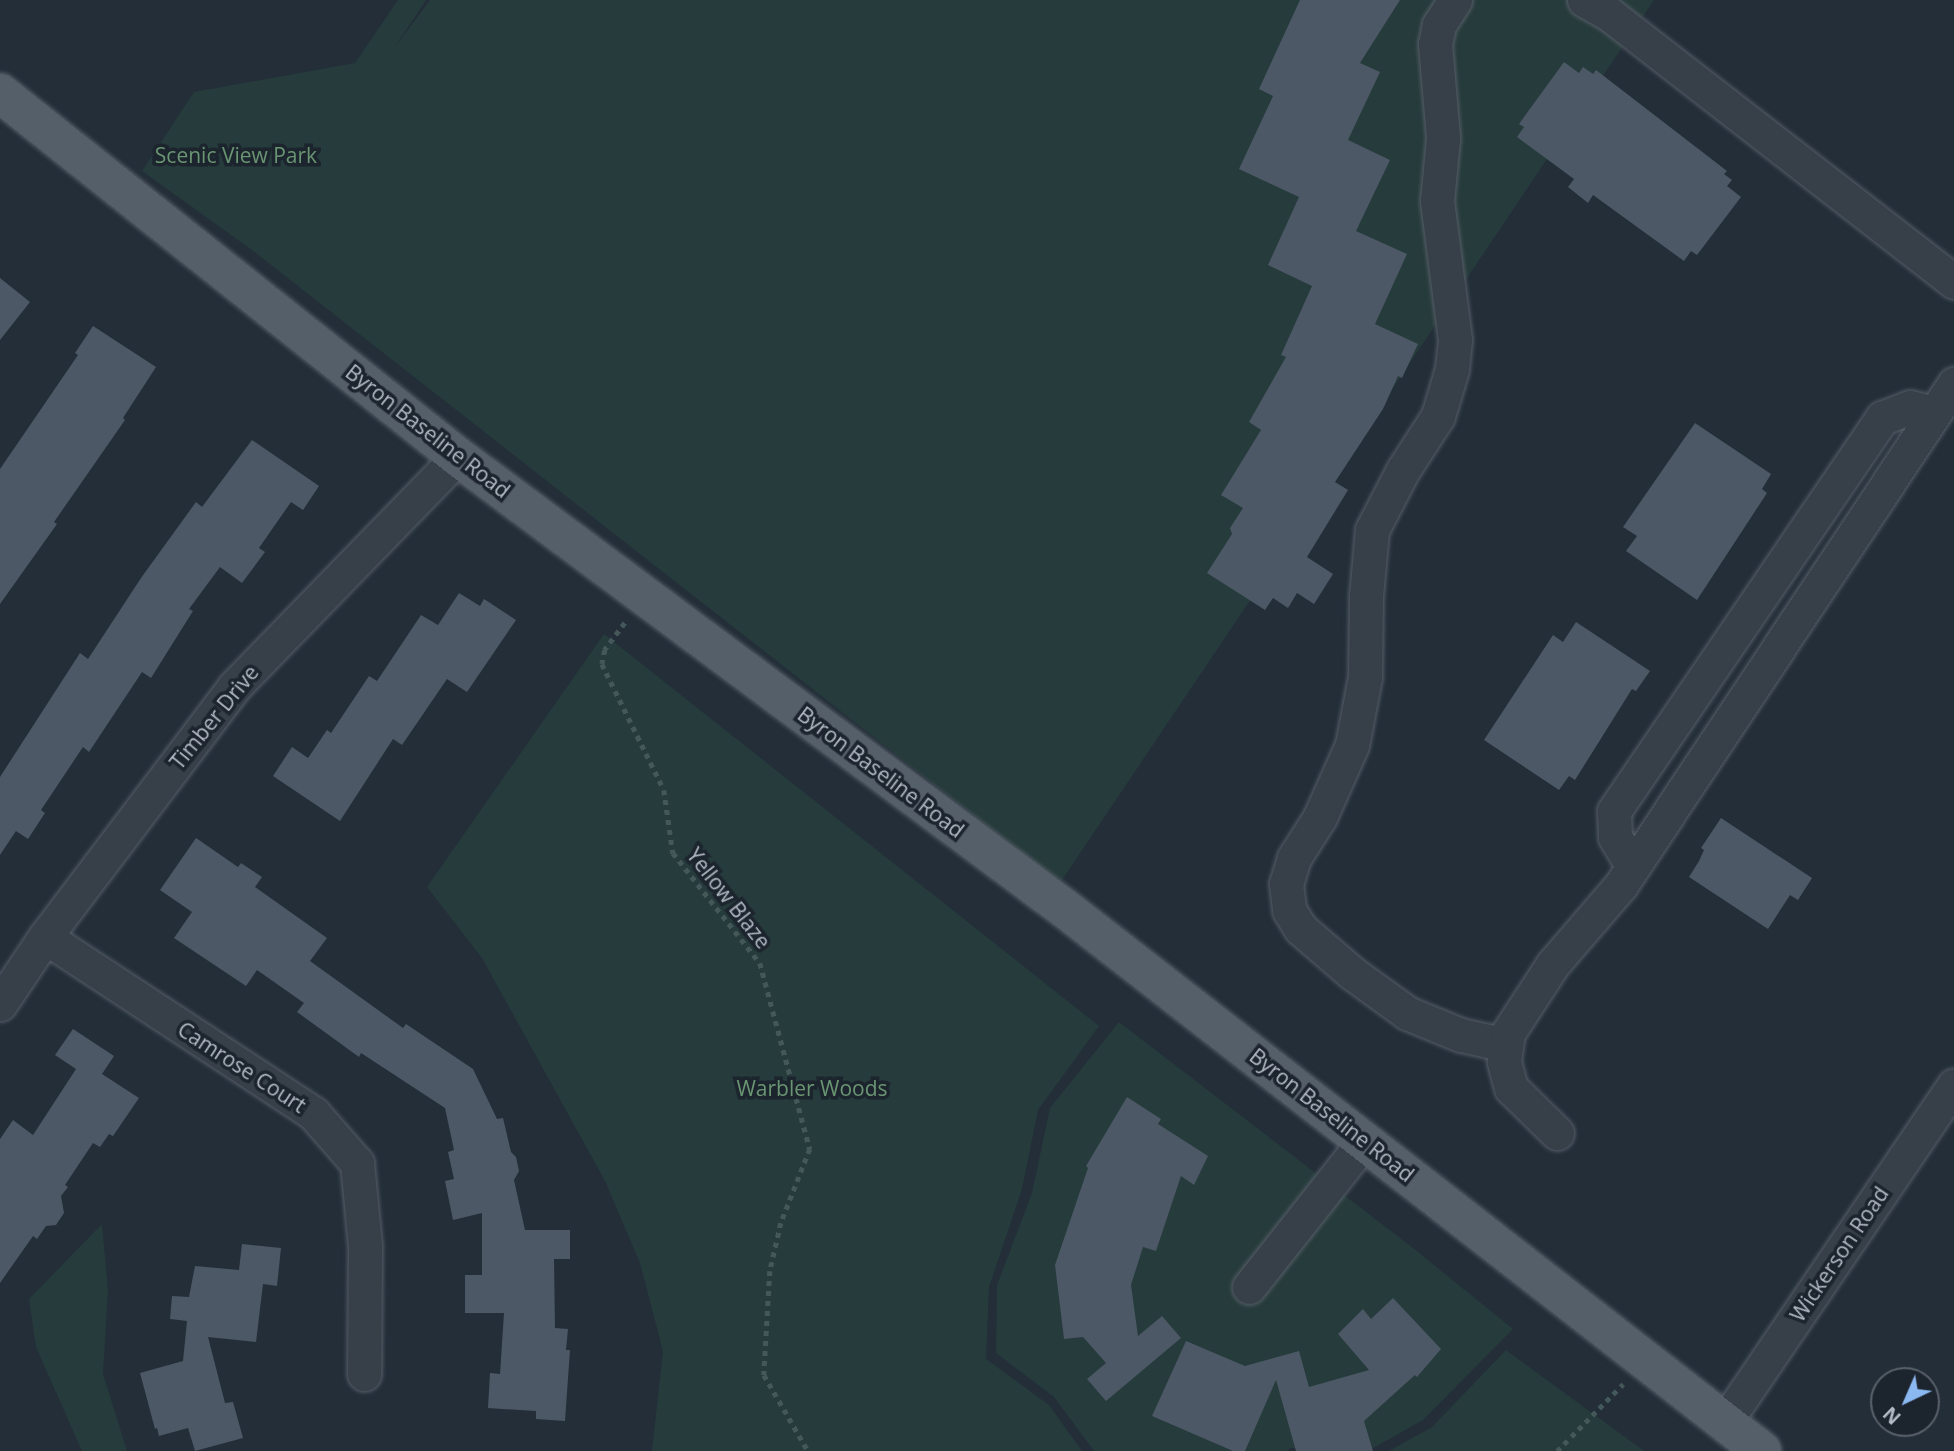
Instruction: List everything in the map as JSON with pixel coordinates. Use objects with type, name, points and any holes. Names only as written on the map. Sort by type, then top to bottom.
[{"type":"main road","name":"Byron Baseline Road","points":[[0,93],[458,457],[1068,911],[1762,1451]]},
{"type":"street","points":[[1455,0],[1439,25],[1435,44],[1443,138],[1437,201],[1455,340],[1452,369],[1438,416],[1403,470],[1373,530],[1366,596],[1365,677],[1352,745],[1320,817],[1294,858],[1286,884],[1289,910],[1301,929],[1352,973],[1407,1013],[1461,1035],[1506,1045]]},
{"type":"street","points":[[1584,0],[1609,14],[1954,282]]},
{"type":"street","points":[[1557,1133],[1511,1088],[1504,1061],[1508,1034],[1553,964],[1633,867],[1954,384]]},
{"type":"street","points":[[1633,867],[1615,837],[1614,811],[1882,418],[1910,407],[1934,413]]},
{"type":"street","name":"Timber Drive","points":[[0,1004],[45,937],[234,687],[458,457]]},
{"type":"street","name":"Camrose Court","points":[[45,937],[313,1113],[357,1163],[365,1246],[364,1374]]},
{"type":"street","name":"Wickerson Road","points":[[1725,1422],[1954,1085]]},
{"type":"street","points":[[1249,1287],[1365,1140]]},
{"type":"path","name":"Yellow Blaze","points":[[630,615],[605,650],[602,664],[664,790],[673,853],[761,963],[810,1149],[781,1223],[770,1270],[764,1375],[808,1451]]},
{"type":"path","points":[[1557,1451],[1646,1360]]},
{"type":"green space","name":"Scenic View Park","points":[[398,0],[426,0],[395,47],[430,0],[1654,0],[1060,883],[252,250],[142,171],[194,92],[355,63]]},
{"type":"green space","name":"Warbler Woods","points":[[604,634],[1099,1026],[1038,1110],[1022,1189],[989,1287],[986,1359],[1049,1405],[1082,1451],[652,1451],[663,1351],[640,1263],[605,1181],[482,958],[427,887]]},
{"type":"green space","points":[[1119,1022],[1413,1248],[1513,1329],[1423,1420],[1368,1451],[1291,1448],[1287,1451],[1094,1451],[1054,1397],[996,1353],[997,1285],[1032,1193],[1050,1108]]},
{"type":"green space","points":[[102,1224],[108,1290],[103,1374],[127,1451],[82,1451],[36,1347],[29,1299]]},
{"type":"green space","points":[[1506,1350],[1644,1451],[1389,1451],[1432,1427]]},
{"type":"building","points":[[1300,0],[1400,0],[1360,63],[1380,72],[1348,140],[1390,160],[1356,231],[1407,254],[1375,324],[1418,344],[1402,378],[1398,376],[1383,409],[1335,482],[1348,490],[1307,557],[1333,574],[1314,604],[1297,593],[1288,608],[1273,598],[1265,610],[1207,573],[1232,534],[1230,528],[1243,508],[1221,495],[1261,430],[1249,422],[1286,357],[1281,355],[1312,286],[1268,265],[1299,197],[1239,169],[1273,96],[1259,89]]},
{"type":"building","points":[[1564,62],[1579,73],[1583,67],[1593,74],[1596,70],[1727,171],[1724,174],[1732,180],[1727,186],[1741,197],[1697,255],[1691,251],[1684,261],[1593,195],[1588,203],[1568,187],[1574,179],[1517,137],[1524,127],[1519,124]]},
{"type":"building","points":[[0,278],[30,302],[0,340]]},
{"type":"building","points":[[93,326],[156,367],[123,418],[125,420],[54,522],[57,524],[0,604],[0,469],[78,355],[75,353]]},
{"type":"building","points":[[1695,423],[1771,474],[1762,489],[1767,493],[1697,600],[1626,551],[1637,536],[1623,527]]},
{"type":"building","points":[[252,440],[319,486],[303,510],[291,502],[259,548],[265,552],[242,583],[220,567],[189,609],[193,611],[151,678],[142,672],[89,752],[83,747],[41,810],[45,813],[28,839],[16,831],[0,855],[0,777],[80,653],[88,659],[141,578],[196,502],[202,507]]},
{"type":"building","points":[[459,593],[480,606],[484,599],[516,620],[467,692],[447,679],[402,745],[393,739],[340,821],[273,776],[292,747],[308,758],[327,730],[331,733],[369,676],[377,681],[421,615],[438,625]]},
{"type":"building","points":[[1576,622],[1650,671],[1636,691],[1632,689],[1575,780],[1569,776],[1559,790],[1484,740],[1553,635],[1563,642]]},
{"type":"building","points":[[1721,818],[1812,878],[1798,900],[1790,895],[1768,929],[1689,877],[1704,850],[1701,848]]},
{"type":"building","points":[[196,838],[238,867],[241,863],[262,877],[255,887],[327,938],[310,961],[403,1028],[406,1024],[473,1069],[497,1119],[503,1118],[511,1152],[516,1157],[519,1171],[514,1180],[525,1230],[570,1230],[570,1259],[554,1259],[555,1328],[568,1329],[566,1350],[570,1350],[565,1421],[536,1419],[536,1411],[488,1408],[490,1373],[500,1374],[504,1313],[465,1313],[465,1275],[482,1275],[482,1213],[453,1220],[445,1181],[454,1179],[448,1152],[454,1150],[445,1108],[361,1053],[359,1057],[297,1012],[304,1003],[257,970],[246,986],[174,938],[192,912],[160,890]]},
{"type":"building","points":[[73,1029],[114,1056],[102,1074],[139,1098],[113,1136],[109,1134],[100,1147],[93,1143],[65,1185],[68,1187],[61,1196],[64,1213],[56,1225],[46,1226],[37,1239],[33,1236],[0,1283],[0,1139],[13,1120],[33,1135],[76,1069],[55,1055]]},
{"type":"building","points":[[1127,1097],[1161,1119],[1158,1124],[1208,1156],[1194,1185],[1181,1176],[1156,1251],[1143,1247],[1131,1285],[1138,1336],[1162,1316],[1181,1338],[1106,1401],[1087,1379],[1106,1363],[1083,1337],[1064,1339],[1055,1265],[1088,1168],[1086,1166]]},
{"type":"building","points":[[242,1244],[281,1248],[277,1286],[263,1284],[256,1342],[208,1337],[225,1403],[233,1402],[243,1438],[195,1451],[188,1428],[159,1436],[140,1373],[183,1361],[187,1321],[170,1319],[172,1296],[189,1297],[195,1266],[239,1270]]},
{"type":"building","points":[[1393,1298],[1441,1349],[1417,1377],[1415,1375],[1364,1421],[1373,1451],[1296,1451],[1276,1380],[1245,1451],[1233,1451],[1152,1416],[1186,1341],[1245,1366],[1299,1351],[1309,1387],[1369,1370],[1338,1334],[1363,1309],[1371,1319]]}]
